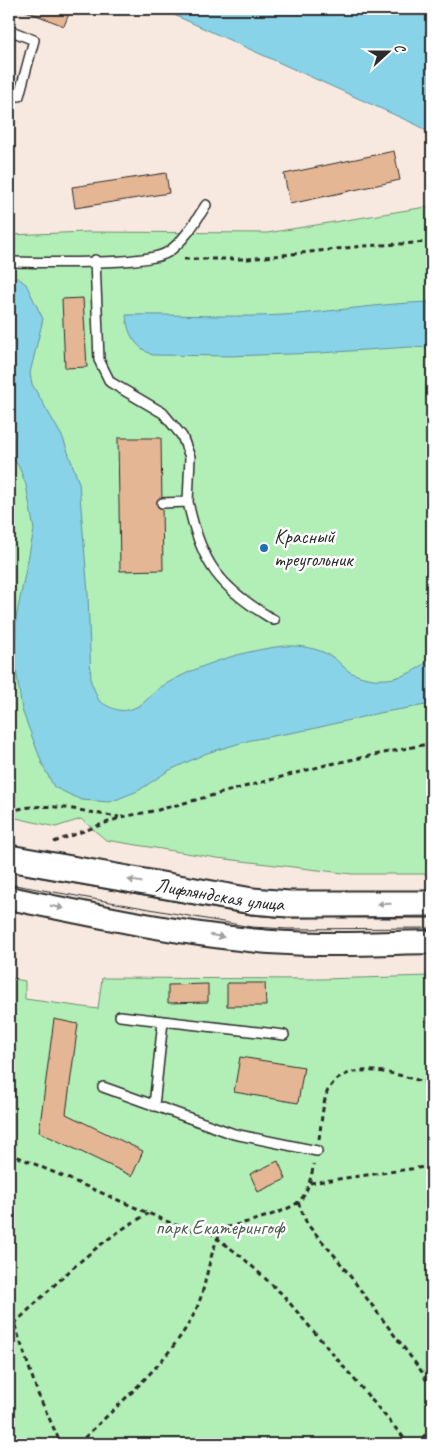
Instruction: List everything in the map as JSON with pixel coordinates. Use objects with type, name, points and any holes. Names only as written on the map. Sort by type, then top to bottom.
[{"type":"main road","name":"Лифляндская улица","points":[[9,858],[252,901],[289,904],[432,904]]},
{"type":"street","name":"Лифляндская улица","points":[[9,898],[249,940],[288,943],[432,942]]},
{"type":"lane","points":[[9,30],[34,40],[20,96],[9,94]]},
{"type":"lane","points":[[9,262],[141,261],[167,253],[188,234],[206,205]]},
{"type":"lane","points":[[95,260],[99,360],[110,382],[163,413],[182,436],[190,456],[188,502],[193,527],[204,556],[224,585],[247,604],[274,620]]},
{"type":"lane","points":[[162,503],[188,502]]},
{"type":"lane","points":[[120,1016],[284,1035]]},
{"type":"lane","points":[[154,1106],[163,1021]]},
{"type":"lane","points":[[103,1087],[234,1134],[317,1151]]},
{"type":"path","points":[[180,259],[248,259],[364,246],[432,242]]},
{"type":"path","points":[[46,845],[122,817],[158,810],[326,764],[432,743]]},
{"type":"path","points":[[9,812],[25,806],[45,806],[122,817]]},
{"type":"path","points":[[9,1153],[185,1229],[209,1232],[218,1238],[282,1294],[408,1444]]},
{"type":"path","points":[[310,1183],[432,1166]]},
{"type":"path","points":[[298,1202],[307,1224],[335,1256],[422,1372],[432,1391]]},
{"type":"path","points":[[14,1324],[88,1253],[128,1225],[149,1214]]},
{"type":"path","points":[[78,1444],[161,1360],[181,1336],[196,1310],[218,1238],[224,1228]]},
{"type":"path","points":[[9,1308],[38,1394],[60,1444]]},
{"type":"path","points":[[414,1444],[432,1430]]},
{"type":"green space","points":[[432,206],[432,874],[352,874],[217,858],[106,840],[81,819],[56,827],[16,818],[9,787],[9,235],[86,232],[267,233]]},
{"type":"green space","name":"парк Екатерингоф","points":[[432,976],[432,1444],[9,1444],[9,978],[25,981],[25,999],[98,1009],[102,978],[321,979]]},
{"type":"water","points":[[161,9],[432,9],[432,135],[417,125]]},
{"type":"water","points":[[9,278],[18,278],[26,284],[43,319],[30,373],[32,384],[63,438],[79,483],[88,593],[91,682],[99,701],[116,709],[129,710],[142,704],[164,685],[204,666],[247,652],[291,646],[321,651],[334,658],[352,673],[374,679],[395,678],[405,675],[432,657],[432,704],[379,713],[312,729],[251,740],[207,753],[168,771],[138,791],[110,802],[81,800],[54,787],[43,766],[22,710],[15,662],[16,618],[34,530],[26,485],[19,467],[9,452]]},
{"type":"water","points":[[432,302],[432,348],[410,347],[320,353],[229,356],[152,355],[133,339],[128,328],[126,315],[283,315]]},
{"type":"building","points":[[21,9],[71,9],[64,26]]},
{"type":"building","points":[[394,151],[400,180],[290,204],[284,174]]},
{"type":"building","points":[[166,173],[169,193],[75,208],[72,187]]},
{"type":"building","points":[[83,298],[87,367],[65,368],[62,299]]},
{"type":"building","points":[[118,438],[161,438],[163,570],[120,571]]},
{"type":"building","points":[[227,983],[265,983],[266,1006],[227,1006]]},
{"type":"building","points":[[208,984],[208,1002],[168,1003],[168,985]]},
{"type":"building","points":[[54,1019],[78,1024],[66,1114],[143,1151],[132,1176],[39,1132]]},
{"type":"building","points":[[240,1057],[304,1067],[298,1103],[234,1092]]},
{"type":"building","points":[[278,1161],[286,1179],[258,1192],[250,1174]]},
{"type":"tram line","points":[[9,872],[251,915],[288,918],[432,916]]},
{"type":"tram line","points":[[9,884],[251,927],[288,929],[432,928]]},
{"type":"place","name":"Красный треугольник","points":[[264,548]]}]
